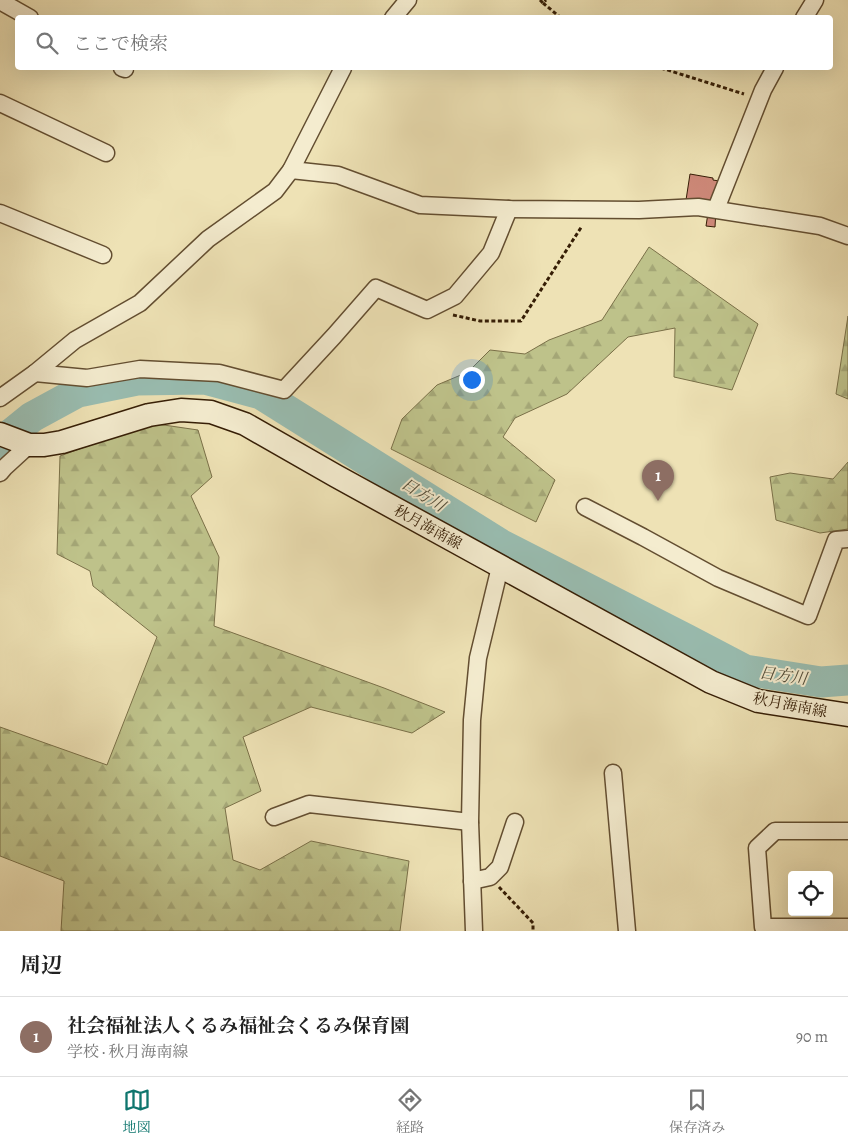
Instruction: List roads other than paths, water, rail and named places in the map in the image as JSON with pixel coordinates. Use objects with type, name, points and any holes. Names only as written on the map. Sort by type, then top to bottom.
[{"type":"main road","name":"秋月海南線","points":[[0,434],[26,444],[44,445],[62,442],[149,414],[181,410],[211,412],[246,424],[500,567],[711,682],[758,701],[848,715]]},
{"type":"street","points":[[395,15],[408,0]]},
{"type":"street","points":[[806,15],[814,0]]},
{"type":"street","points":[[0,1],[25,15]]},
{"type":"street","points":[[0,398],[35,373],[75,340],[140,303],[208,239],[275,191],[291,170],[342,70]]},
{"type":"street","points":[[716,209],[759,98],[774,70]]},
{"type":"street","points":[[0,103],[106,153]]},
{"type":"street","points":[[291,170],[338,175],[420,206],[638,210],[698,206],[820,226],[848,236]]},
{"type":"street","points":[[35,373],[87,378],[140,369],[219,373],[284,390],[376,288],[427,310],[455,296],[491,254],[510,209]]},
{"type":"street","points":[[0,212],[103,255]]},
{"type":"street","points":[[0,473],[26,444]]},
{"type":"street","points":[[585,507],[718,578],[808,616],[836,540],[848,539]]},
{"type":"street","points":[[474,931],[470,822],[472,720],[478,658],[500,567]]},
{"type":"street","points":[[613,773],[627,931]]},
{"type":"street","points":[[274,816],[309,804],[470,822]]},
{"type":"street","points":[[472,881],[490,878],[500,867],[515,822]]},
{"type":"street","points":[[848,831],[775,831],[757,848],[763,927],[848,927]]},
{"type":"waterway","name":"日方川","points":[[0,443],[32,417],[78,392],[137,380],[205,379],[261,394],[500,544],[745,670],[821,682],[848,680]]},
{"type":"place","name":"社会福祉法人くるみ福祉会くるみ保育園","points":[[658,501]]}]
